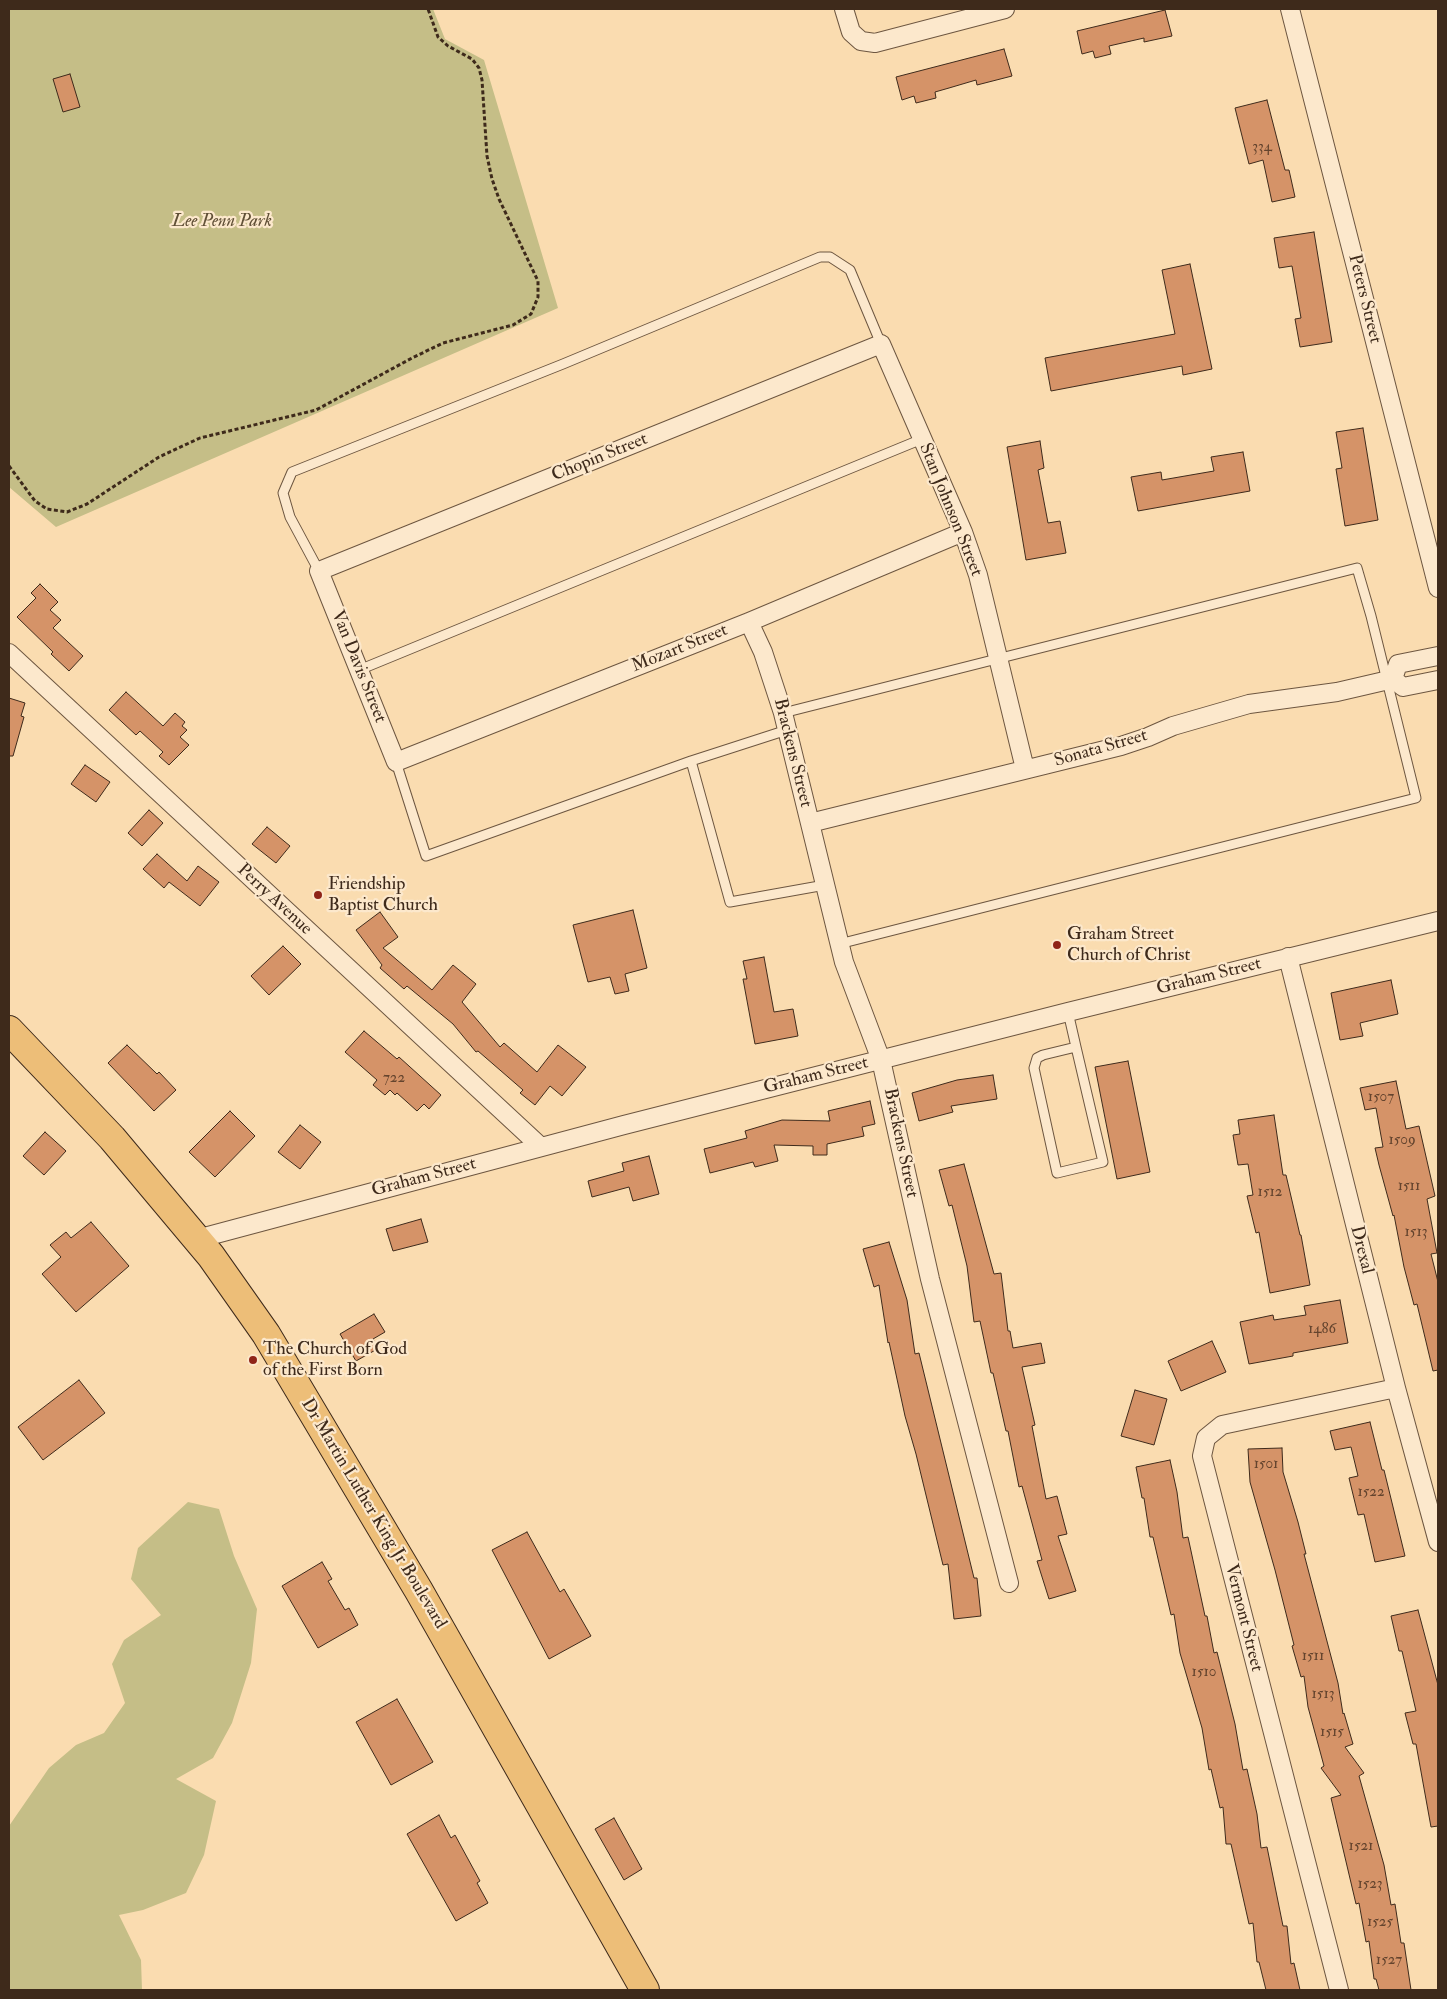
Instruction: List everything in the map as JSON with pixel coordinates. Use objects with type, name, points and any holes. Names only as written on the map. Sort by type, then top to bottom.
[{"type":"main road","name":"Dr Martin Luther King Jr Boulevard","points":[[9,1030],[112,1138],[211,1256],[266,1334],[424,1600],[645,1990]]},
{"type":"street","points":[[844,9],[851,32],[862,41],[875,43],[1005,9]]},
{"type":"street","name":"Peters Street","points":[[1290,9],[1438,588]]},
{"type":"street","name":"Stan Johnson Street","points":[[881,344],[962,532],[978,575],[1025,770]]},
{"type":"street","name":"Chopin Street","points":[[319,571],[881,344]]},
{"type":"street","name":"Mozart Street","points":[[396,762],[749,622],[962,532]]},
{"type":"street","name":"Van Davis Street","points":[[319,571],[396,762]]},
{"type":"street","name":"Brackens Street","points":[[749,622],[763,652],[785,721],[839,944],[881,1060],[930,1279],[1009,1583]]},
{"type":"street","name":"Perry Avenue","points":[[9,653],[541,1147]]},
{"type":"street","points":[[1390,680],[1398,664],[1438,656]]},
{"type":"street","name":"Sonata Street","points":[[810,823],[1121,746],[1173,726],[1248,704],[1337,692],[1390,680],[1404,687],[1438,680]]},
{"type":"street","name":"Graham Street","points":[[197,1239],[541,1147],[1068,1012],[1438,921]]},
{"type":"street","name":"Drexal","points":[[1288,957],[1396,1388],[1438,1542]]},
{"type":"street","name":"Vermont Street","points":[[1339,1990],[1202,1456],[1206,1438],[1222,1425],[1396,1388]]},
{"type":"lane","points":[[319,571],[290,517],[283,493],[292,472],[563,364],[820,258],[830,257],[850,270],[881,344]]},
{"type":"lane","points":[[359,670],[922,439]]},
{"type":"lane","points":[[396,762],[426,856],[692,762],[785,721],[998,658],[1357,568],[1390,680],[1416,798],[839,944]]},
{"type":"lane","points":[[692,762],[730,902],[824,885]]},
{"type":"lane","points":[[1068,1012],[1103,1162],[1057,1173],[1034,1068],[1037,1058],[1076,1047]]},
{"type":"path","points":[[9,466],[35,501],[47,509],[67,512],[87,504],[159,457],[200,438],[316,410],[443,343],[513,325],[531,314],[538,297],[538,281],[499,199],[492,179],[487,156],[482,80],[479,68],[472,59],[448,46],[438,37],[428,9]]},
{"type":"green space","name":"Lee Penn Park","points":[[9,9],[433,9],[445,39],[484,60],[558,308],[56,527],[9,487]]},
{"type":"green space","points":[[188,1502],[219,1509],[234,1556],[257,1609],[251,1663],[232,1723],[213,1758],[176,1779],[216,1801],[204,1855],[186,1893],[143,1910],[119,1915],[141,1960],[142,1990],[9,1990],[9,1826],[49,1768],[76,1745],[104,1733],[125,1703],[112,1664],[124,1640],[161,1615],[131,1579],[138,1548]]},
{"type":"building","points":[[1165,10],[1172,36],[1144,42],[1144,38],[1109,46],[1111,54],[1095,58],[1093,51],[1082,54],[1077,31]]},
{"type":"building","points":[[1004,49],[1012,76],[977,85],[976,80],[935,92],[936,98],[916,103],[914,96],[902,100],[896,77]]},
{"type":"building","points":[[70,74],[80,107],[63,112],[53,79]]},
{"type":"building","points":[[1267,100],[1285,170],[1289,170],[1295,197],[1272,202],[1263,160],[1249,164],[1235,108]]},
{"type":"building","points":[[1314,232],[1332,342],[1300,347],[1295,319],[1301,318],[1292,266],[1279,268],[1274,238]]},
{"type":"building","points":[[1190,264],[1212,369],[1183,375],[1182,366],[1051,391],[1045,358],[1175,334],[1162,270]]},
{"type":"building","points":[[1363,428],[1378,520],[1345,526],[1336,469],[1342,468],[1336,432]]},
{"type":"building","points":[[1040,441],[1044,468],[1038,470],[1048,523],[1060,521],[1066,553],[1026,560],[1007,447]]},
{"type":"building","points":[[1243,452],[1250,491],[1138,511],[1131,477],[1161,472],[1162,480],[1214,471],[1211,457]]},
{"type":"building","points":[[40,584],[58,602],[50,610],[61,620],[53,628],[83,656],[69,671],[51,654],[53,652],[17,617],[36,598],[31,593]]},
{"type":"building","points":[[126,692],[163,726],[175,713],[185,722],[182,726],[187,730],[180,737],[189,745],[169,765],[159,756],[163,752],[140,731],[136,735],[109,710]]},
{"type":"building","points":[[9,698],[25,703],[21,716],[24,717],[13,756],[9,756]]},
{"type":"building","points":[[85,765],[110,782],[96,802],[71,784]]},
{"type":"building","points":[[149,810],[163,823],[142,846],[128,833]]},
{"type":"building","points":[[267,827],[290,846],[276,863],[252,844]]},
{"type":"building","points":[[157,854],[187,881],[198,866],[219,882],[200,906],[169,882],[164,888],[143,869]]},
{"type":"building","points":[[633,910],[647,968],[625,974],[629,991],[615,994],[610,977],[588,982],[573,925]]},
{"type":"building","points":[[380,912],[398,937],[383,948],[432,990],[453,965],[476,984],[462,1002],[500,1047],[504,1043],[537,1072],[558,1045],[586,1067],[562,1096],[550,1086],[535,1105],[520,1093],[523,1090],[478,1051],[476,1052],[453,1024],[407,986],[404,989],[380,968],[382,965],[356,930]]},
{"type":"building","points":[[283,946],[301,964],[269,995],[251,976]]},
{"type":"building","points":[[764,957],[774,1012],[793,1009],[798,1036],[755,1044],[743,979],[747,979],[743,961]]},
{"type":"building","points":[[1391,980],[1398,1014],[1360,1023],[1363,1036],[1340,1040],[1331,993]]},
{"type":"building","points":[[364,1031],[397,1059],[399,1057],[441,1095],[429,1109],[424,1104],[417,1111],[397,1093],[395,1095],[390,1090],[385,1095],[373,1085],[377,1080],[345,1052]]},
{"type":"building","points":[[127,1045],[157,1074],[159,1072],[176,1090],[154,1111],[108,1063]]},
{"type":"building","points":[[1128,1061],[1150,1172],[1117,1179],[1095,1067]]},
{"type":"building","points":[[993,1075],[997,1099],[951,1106],[953,1112],[919,1121],[912,1093],[957,1080]]},
{"type":"building","points":[[1396,1081],[1406,1129],[1419,1126],[1435,1196],[1427,1199],[1437,1253],[1431,1254],[1438,1282],[1438,1370],[1433,1371],[1417,1304],[1414,1305],[1404,1267],[1394,1215],[1375,1148],[1383,1147],[1376,1108],[1365,1110],[1360,1088]]},
{"type":"building","points":[[870,1101],[875,1124],[862,1127],[864,1136],[827,1144],[827,1155],[813,1155],[813,1146],[774,1145],[778,1161],[755,1167],[753,1162],[710,1173],[704,1149],[747,1138],[745,1131],[782,1120],[830,1121],[828,1111]]},
{"type":"building","points":[[230,1111],[255,1136],[215,1177],[189,1152]]},
{"type":"building","points":[[1274,1115],[1283,1175],[1286,1175],[1301,1235],[1310,1285],[1270,1293],[1259,1232],[1256,1233],[1247,1196],[1253,1195],[1248,1164],[1238,1165],[1233,1135],[1240,1134],[1238,1120]]},
{"type":"building","points":[[300,1125],[321,1142],[300,1169],[278,1152]]},
{"type":"building","points":[[45,1132],[66,1151],[44,1175],[23,1156]]},
{"type":"building","points":[[649,1156],[659,1194],[633,1201],[629,1187],[592,1197],[588,1181],[624,1171],[622,1163]]},
{"type":"building","points":[[964,1164],[994,1274],[1001,1273],[1008,1331],[1010,1331],[1013,1348],[1041,1343],[1045,1363],[1022,1367],[1035,1425],[1032,1426],[1046,1499],[1057,1496],[1067,1534],[1058,1536],[1076,1591],[1049,1599],[1037,1561],[1042,1560],[1022,1486],[1019,1487],[1008,1431],[1006,1431],[993,1373],[991,1373],[980,1321],[974,1322],[967,1266],[952,1205],[949,1206],[939,1170]]},
{"type":"building","points":[[421,1219],[428,1242],[393,1251],[386,1229]]},
{"type":"building","points":[[91,1222],[129,1266],[76,1312],[42,1274],[61,1257],[50,1245],[66,1232],[71,1238]]},
{"type":"building","points":[[889,1242],[907,1300],[915,1354],[919,1353],[974,1578],[977,1578],[981,1616],[954,1619],[948,1564],[943,1565],[905,1416],[888,1343],[879,1285],[874,1287],[863,1249]]},
{"type":"building","points":[[1340,1300],[1348,1343],[1293,1353],[1293,1356],[1249,1364],[1240,1322],[1273,1315],[1274,1320],[1306,1315],[1304,1306]]},
{"type":"building","points":[[374,1314],[385,1332],[373,1339],[379,1348],[356,1361],[340,1334]]},
{"type":"building","points":[[1212,1341],[1226,1372],[1181,1391],[1168,1361]]},
{"type":"building","points":[[79,1380],[105,1413],[43,1460],[18,1427]]},
{"type":"building","points":[[1135,1390],[1167,1399],[1154,1445],[1121,1436]]},
{"type":"building","points":[[1370,1422],[1405,1556],[1375,1562],[1364,1514],[1358,1515],[1349,1478],[1358,1476],[1351,1447],[1335,1450],[1330,1431]]},
{"type":"building","points":[[1282,1448],[1283,1472],[1298,1522],[1306,1554],[1304,1554],[1338,1683],[1343,1714],[1353,1744],[1345,1747],[1364,1773],[1359,1776],[1384,1865],[1391,1905],[1395,1904],[1401,1943],[1404,1943],[1411,1990],[1379,1990],[1376,1979],[1374,1979],[1369,1941],[1366,1942],[1359,1903],[1356,1904],[1331,1798],[1341,1795],[1321,1768],[1324,1766],[1308,1707],[1304,1676],[1301,1677],[1292,1646],[1294,1645],[1275,1570],[1250,1482],[1248,1449]]},
{"type":"building","points":[[1170,1460],[1177,1492],[1183,1538],[1188,1537],[1214,1653],[1217,1652],[1235,1724],[1243,1770],[1247,1769],[1257,1814],[1261,1848],[1267,1847],[1283,1926],[1287,1926],[1291,1964],[1294,1963],[1300,1990],[1266,1990],[1259,1962],[1257,1962],[1253,1923],[1249,1924],[1231,1844],[1226,1844],[1223,1807],[1220,1808],[1211,1769],[1209,1770],[1202,1728],[1180,1653],[1174,1614],[1171,1615],[1153,1537],[1150,1537],[1144,1498],[1142,1498],[1136,1467]]},
{"type":"building","points":[[527,1532],[560,1592],[564,1589],[591,1636],[549,1659],[492,1550]]},
{"type":"building","points":[[322,1562],[332,1579],[328,1581],[345,1610],[349,1608],[358,1625],[318,1648],[282,1586]]},
{"type":"building","points":[[1418,1610],[1438,1685],[1438,1826],[1431,1827],[1416,1744],[1413,1744],[1405,1713],[1416,1711],[1402,1651],[1399,1651],[1391,1616]]},
{"type":"building","points":[[397,1699],[433,1762],[391,1785],[356,1722]]},
{"type":"building","points":[[439,1815],[451,1838],[455,1835],[480,1881],[477,1883],[488,1903],[456,1921],[407,1834]]},
{"type":"building","points":[[614,1818],[642,1869],[624,1880],[595,1829]]},
{"type":"place","name":"Friendship Baptist Church","points":[[318,895]]},
{"type":"place","name":"Graham Street Church of Christ","points":[[1057,945]]},
{"type":"place","name":"The Church of God of the First Born","points":[[253,1360]]}]
